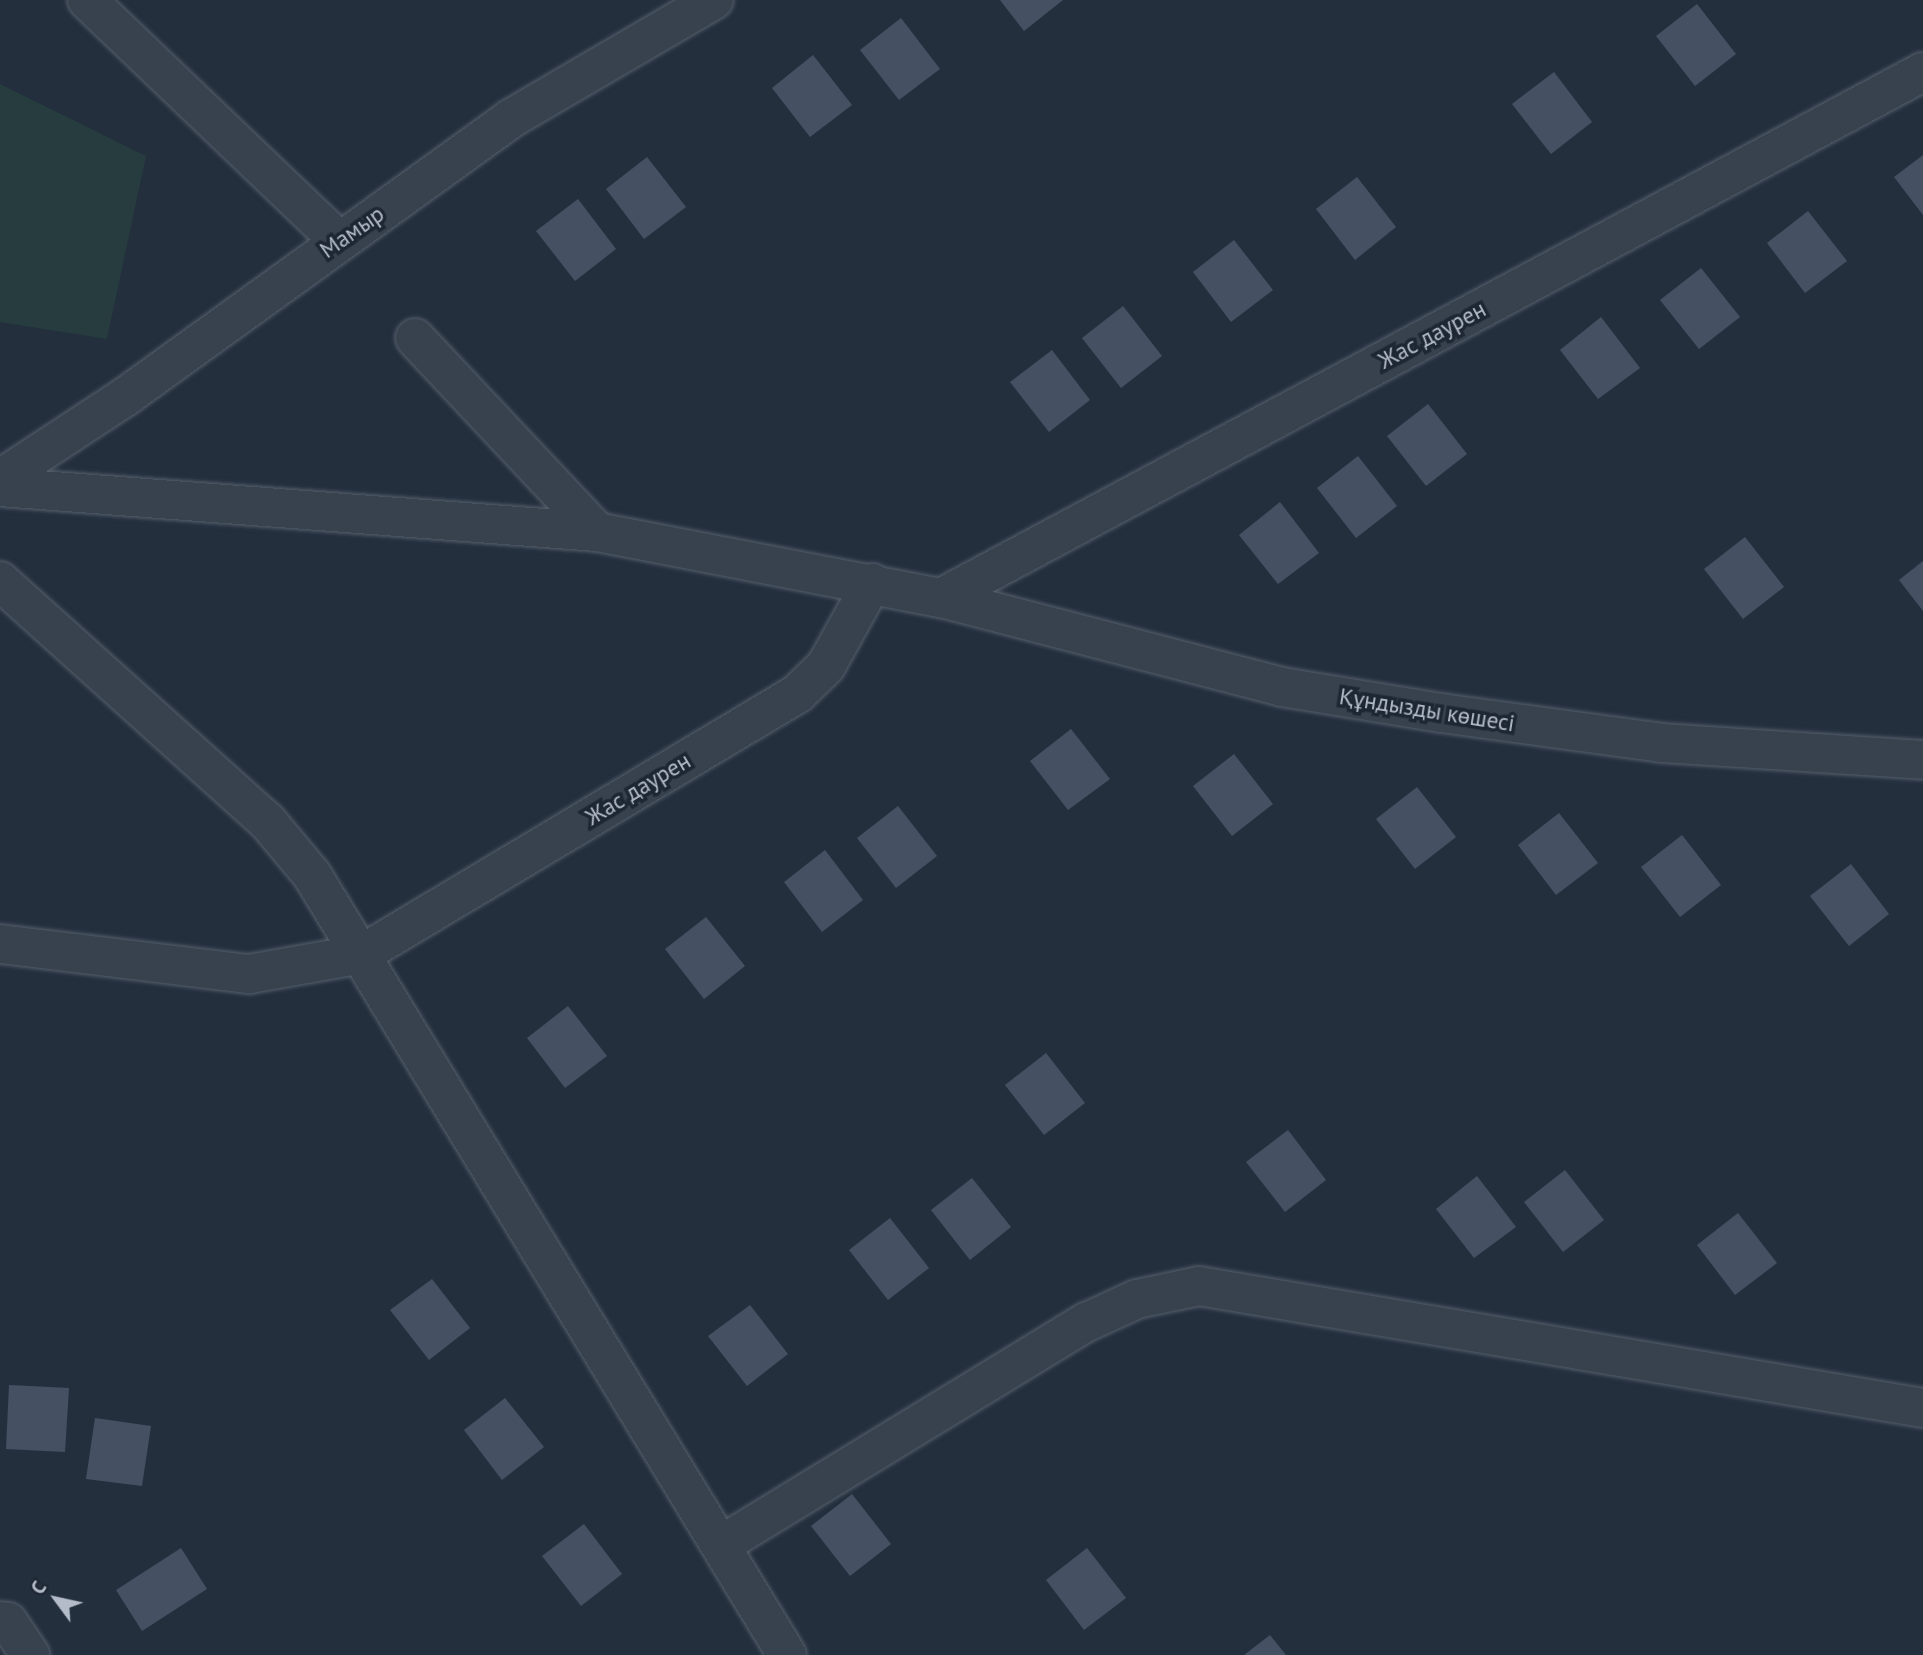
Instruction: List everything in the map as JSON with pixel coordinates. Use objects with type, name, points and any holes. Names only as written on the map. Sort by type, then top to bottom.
[{"type":"street","points":[[87,0],[339,241]]},
{"type":"street","name":"Мамыр","points":[[0,479],[125,397],[510,119],[714,0]]},
{"type":"street","name":"Жас даурен","points":[[942,598],[1923,72]]},
{"type":"street","points":[[415,338],[597,532]]},
{"type":"street","name":"Құндызды көшесі","points":[[0,487],[597,532],[942,598],[1282,687],[1322,694],[1662,743],[1923,760]]},
{"type":"street","points":[[0,581],[267,821],[312,875],[787,1655]]},
{"type":"street","name":"Жас даурен","points":[[362,954],[797,694],[826,666],[872,583]]},
{"type":"street","points":[[0,944],[249,974],[362,954]]},
{"type":"street","points":[[721,1545],[1087,1322],[1137,1299],[1199,1286],[1923,1408]]},
{"type":"street","points":[[0,1621],[8,1622],[30,1655]]},
{"type":"green space","points":[[0,84],[146,156],[107,339],[0,322]]},
{"type":"building","points":[[1000,0],[1063,0],[1024,31]]},
{"type":"building","points":[[1697,4],[1736,54],[1695,86],[1656,36]]},
{"type":"building","points":[[901,18],[940,69],[899,100],[860,50]]},
{"type":"building","points":[[813,55],[852,105],[810,137],[772,88]]},
{"type":"building","points":[[1554,72],[1592,122],[1551,154],[1512,104]]},
{"type":"building","points":[[1923,155],[1923,215],[1894,177]]},
{"type":"building","points":[[647,157],[686,207],[644,239],[606,189]]},
{"type":"building","points":[[1357,177],[1396,227],[1355,260],[1316,209]]},
{"type":"building","points":[[578,199],[616,249],[575,281],[536,231]]},
{"type":"building","points":[[1808,211],[1847,261],[1805,293],[1767,243]]},
{"type":"building","points":[[1234,240],[1273,290],[1231,322],[1193,272]]},
{"type":"building","points":[[1701,268],[1740,317],[1699,349],[1660,300]]},
{"type":"building","points":[[1123,306],[1162,356],[1121,388],[1082,338]]},
{"type":"building","points":[[1601,317],[1640,368],[1598,399],[1560,350]]},
{"type":"building","points":[[1052,350],[1090,400],[1049,432],[1010,382]]},
{"type":"building","points":[[1428,404],[1467,454],[1426,486],[1387,436]]},
{"type":"building","points":[[1358,456],[1397,506],[1356,538],[1317,488]]},
{"type":"building","points":[[1280,502],[1319,553],[1278,584],[1239,535]]},
{"type":"building","points":[[1745,537],[1784,587],[1743,619],[1704,569]]},
{"type":"building","points":[[1923,561],[1923,611],[1899,580]]},
{"type":"building","points":[[1071,729],[1110,779],[1068,810],[1030,761]]},
{"type":"building","points":[[1234,754],[1273,804],[1232,836],[1193,786]]},
{"type":"building","points":[[1417,787],[1456,837],[1415,869],[1376,819]]},
{"type":"building","points":[[898,806],[937,856],[896,888],[857,838]]},
{"type":"building","points":[[1559,813],[1598,863],[1556,895],[1518,845]]},
{"type":"building","points":[[1682,835],[1721,885],[1680,917],[1641,867]]},
{"type":"building","points":[[825,850],[863,900],[822,932],[784,882]]},
{"type":"building","points":[[1851,864],[1889,914],[1849,946],[1810,896]]},
{"type":"building","points":[[706,917],[745,966],[704,999],[665,949]]},
{"type":"building","points":[[568,1006],[607,1056],[565,1088],[527,1038]]},
{"type":"building","points":[[1046,1053],[1085,1103],[1044,1135],[1005,1085]]},
{"type":"building","points":[[1288,1130],[1326,1180],[1285,1212],[1246,1162]]},
{"type":"building","points":[[1565,1170],[1604,1220],[1563,1252],[1524,1202]]},
{"type":"building","points":[[1477,1176],[1516,1227],[1474,1258],[1436,1209]]},
{"type":"building","points":[[972,1178],[1011,1227],[970,1260],[931,1210]]},
{"type":"building","points":[[1738,1213],[1777,1263],[1735,1295],[1697,1245]]},
{"type":"building","points":[[890,1218],[929,1268],[888,1300],[849,1250]]},
{"type":"building","points":[[432,1279],[470,1328],[429,1360],[390,1310]]},
{"type":"building","points":[[750,1305],[788,1354],[747,1386],[708,1336]]},
{"type":"building","points":[[9,1385],[69,1388],[65,1452],[6,1449]]},
{"type":"building","points":[[505,1398],[544,1447],[502,1480],[464,1430]]},
{"type":"building","points":[[95,1418],[151,1426],[142,1486],[86,1479]]},
{"type":"building","points":[[852,1494],[891,1544],[850,1576],[811,1526]]},
{"type":"building","points":[[584,1524],[622,1574],[581,1606],[542,1556]]},
{"type":"building","points":[[181,1548],[207,1589],[142,1631],[116,1590]]},
{"type":"building","points":[[1087,1548],[1126,1598],[1084,1630],[1046,1580]]},
{"type":"building","points":[[1270,1635],[1286,1655],[1244,1655]]}]
